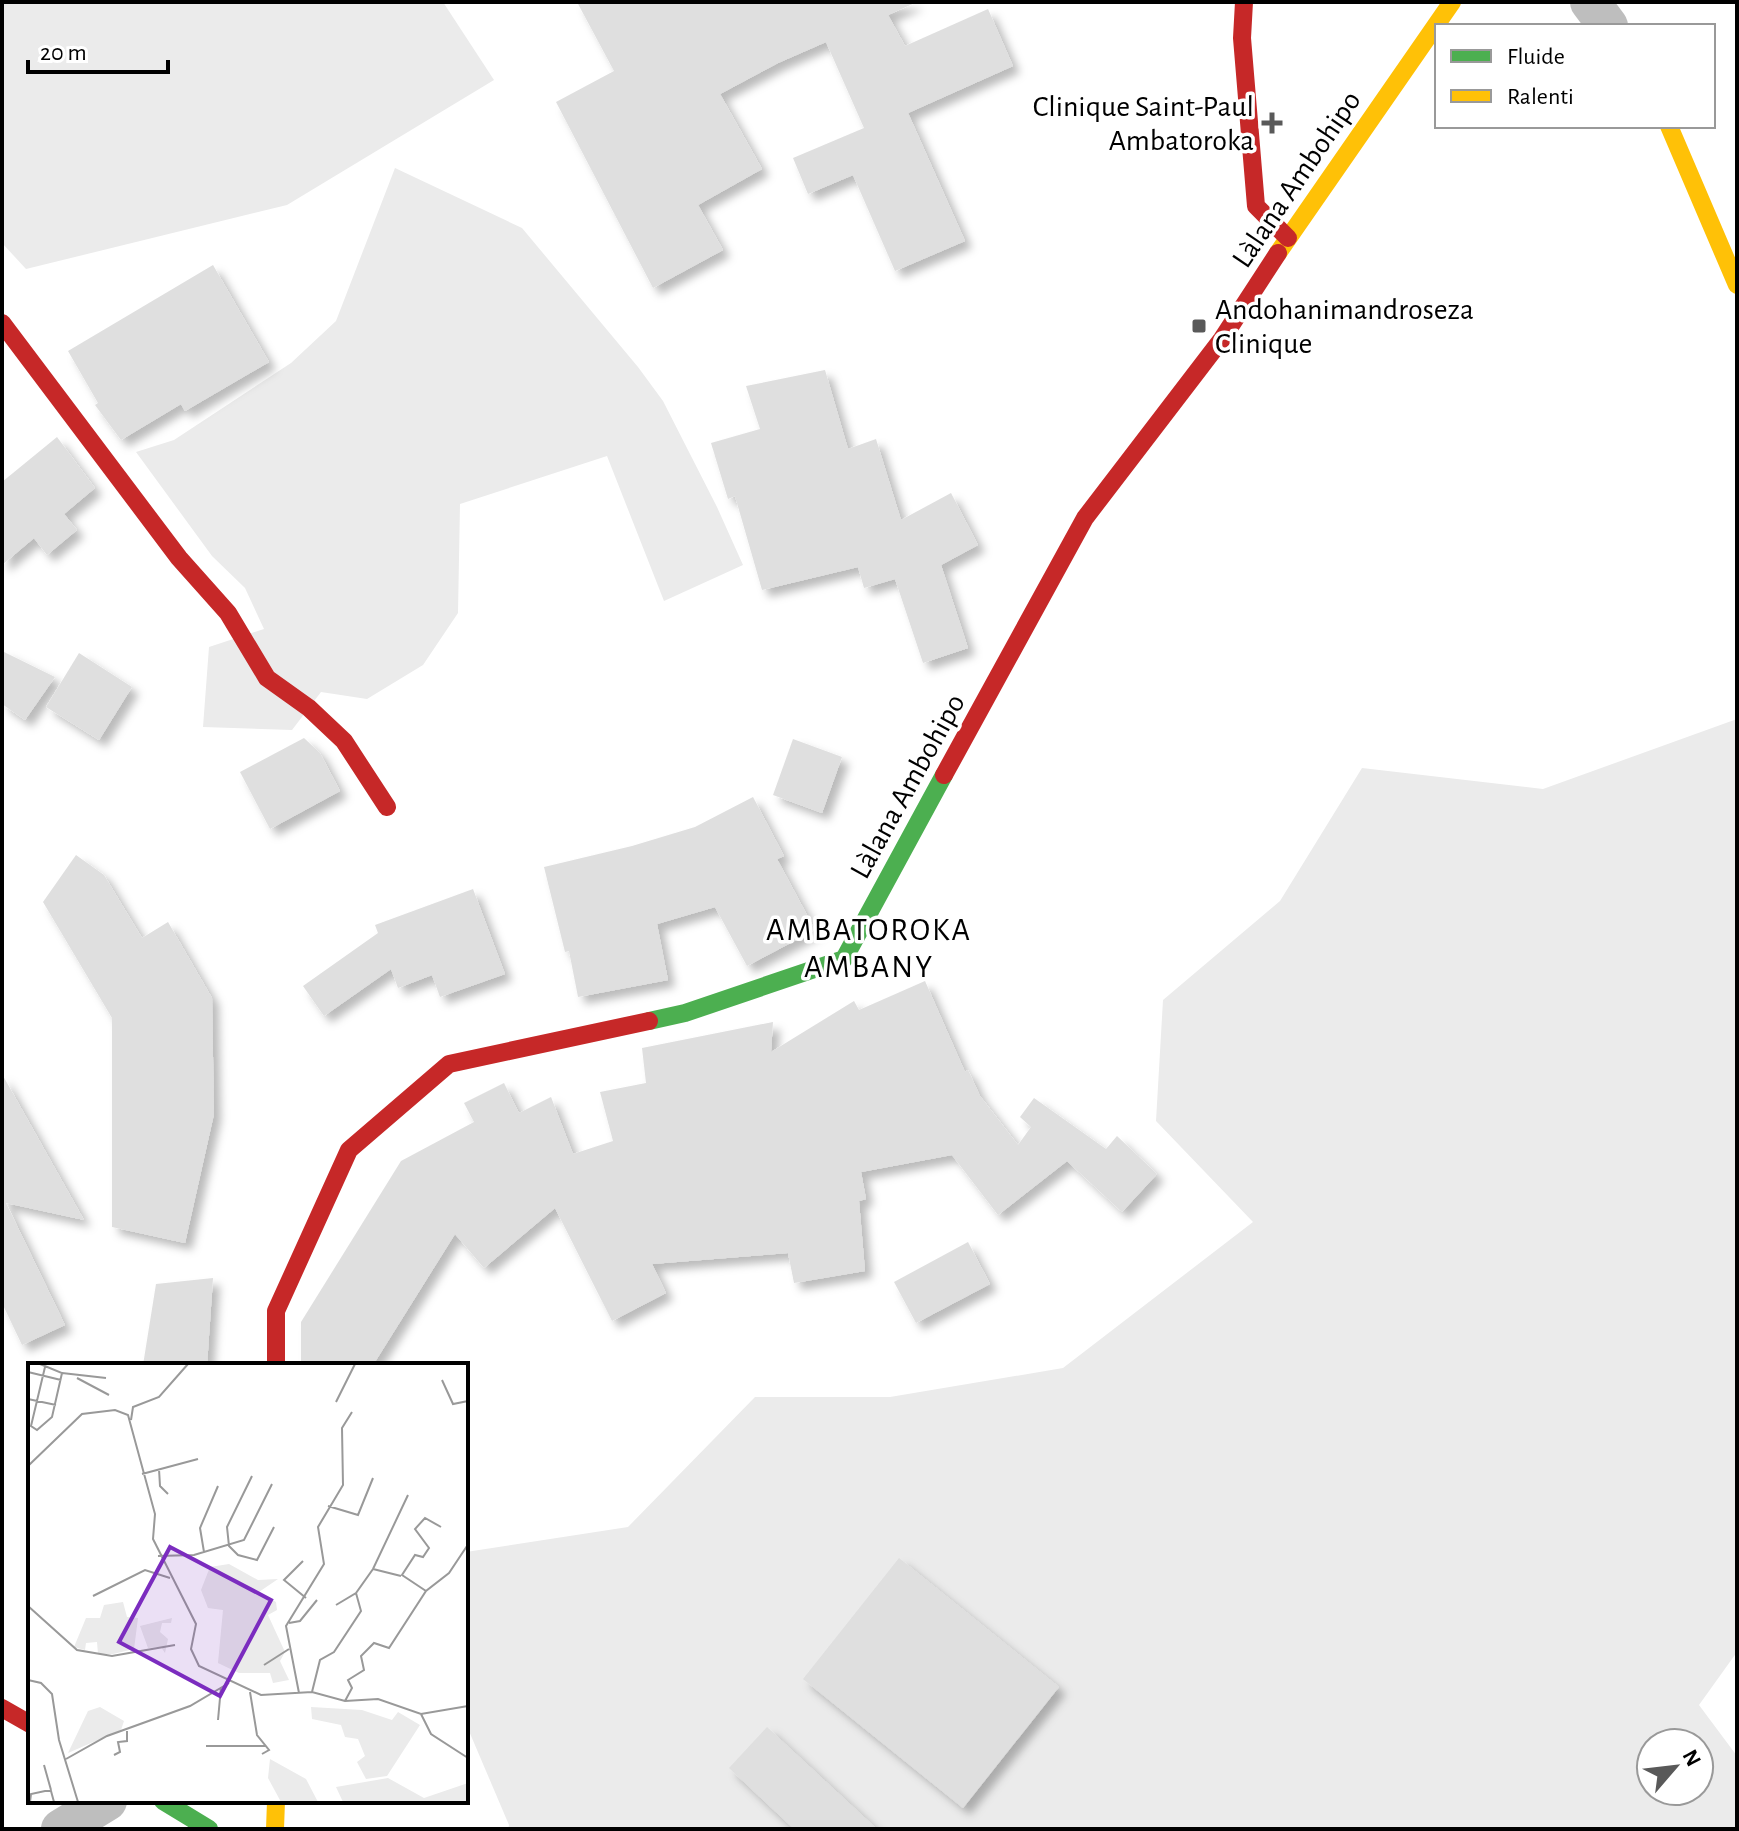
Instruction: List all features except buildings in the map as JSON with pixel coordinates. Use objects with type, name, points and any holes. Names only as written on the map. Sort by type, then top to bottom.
[{"type":"street","points":[[1244,2],[1242,38],[1256,206],[1288,238]]},
{"type":"street","name":"Làlana Ambohipo","points":[[1437,24],[1452,2]]},
{"type":"street","points":[[1590,2],[1606,24]]},
{"type":"street","name":"Làlana Ambohipo","points":[[276,1363],[276,1311],[349,1150],[449,1064],[685,1013],[844,959],[1085,518],[1222,339],[1435,26]]},
{"type":"street","points":[[1670,128],[1737,285]]},
{"type":"street","points":[[2,323],[179,558],[228,613],[267,678],[309,708],[344,741],[387,807]]},
{"type":"street","points":[[2,1708],[28,1723]]},
{"type":"street","points":[[61,1829],[104,1803]]},
{"type":"street","points":[[166,1803],[209,1829]]},
{"type":"street","points":[[275,1829],[276,1803]]},
{"type":"shaded area","points":[[2,2],[443,2],[494,80],[287,205],[26,269],[2,243]]},
{"type":"shaded area","points":[[395,168],[522,228],[663,401],[743,565],[664,601],[607,456],[460,504],[458,613],[423,665],[367,699],[321,692],[292,730],[203,727],[209,647],[264,629],[245,588],[212,556],[136,452],[174,440],[291,363],[336,321]]},
{"type":"shaded area","points":[[1737,719],[1737,1652],[1699,1705],[1737,1756],[1737,1829],[508,1829],[509,1825],[468,1729],[468,1552],[628,1527],[755,1397],[890,1397],[1063,1368],[1253,1222],[1156,1121],[1163,1000],[1280,901],[1362,768],[1543,789]]},
{"type":"traffic: fast","points":[[649,1021],[685,1013],[844,959],[944,775]]},
{"type":"traffic: fast","points":[[166,1803],[209,1829]]},
{"type":"traffic: slow","points":[[1437,24],[1452,2]]},
{"type":"traffic: slow","points":[[1278,253],[1435,27]]},
{"type":"traffic: slow","points":[[1670,128],[1737,285]]},
{"type":"traffic: slow","points":[[275,1829],[276,1803]]},
{"type":"traffic: jam","points":[[1244,2],[1242,38],[1256,206],[1288,238]]},
{"type":"traffic: jam","points":[[944,775],[1085,518],[1222,339],[1278,253]]},
{"type":"traffic: jam","points":[[2,323],[179,558],[228,613],[267,678],[309,708],[344,741],[387,807]]},
{"type":"traffic: jam","points":[[276,1363],[276,1311],[349,1150],[449,1064],[649,1021]]},
{"type":"traffic: jam","points":[[2,1708],[28,1723]]},
{"type":"place","name":"Clinique Saint-Paul Ambatoroka","points":[[1272,123]]},
{"type":"place","name":"Andohanimandroseza Clinique","points":[[1199,326]]},
{"type":"district","name":"AMBATOROKA AMBANY","points":[[869,948]]}]
